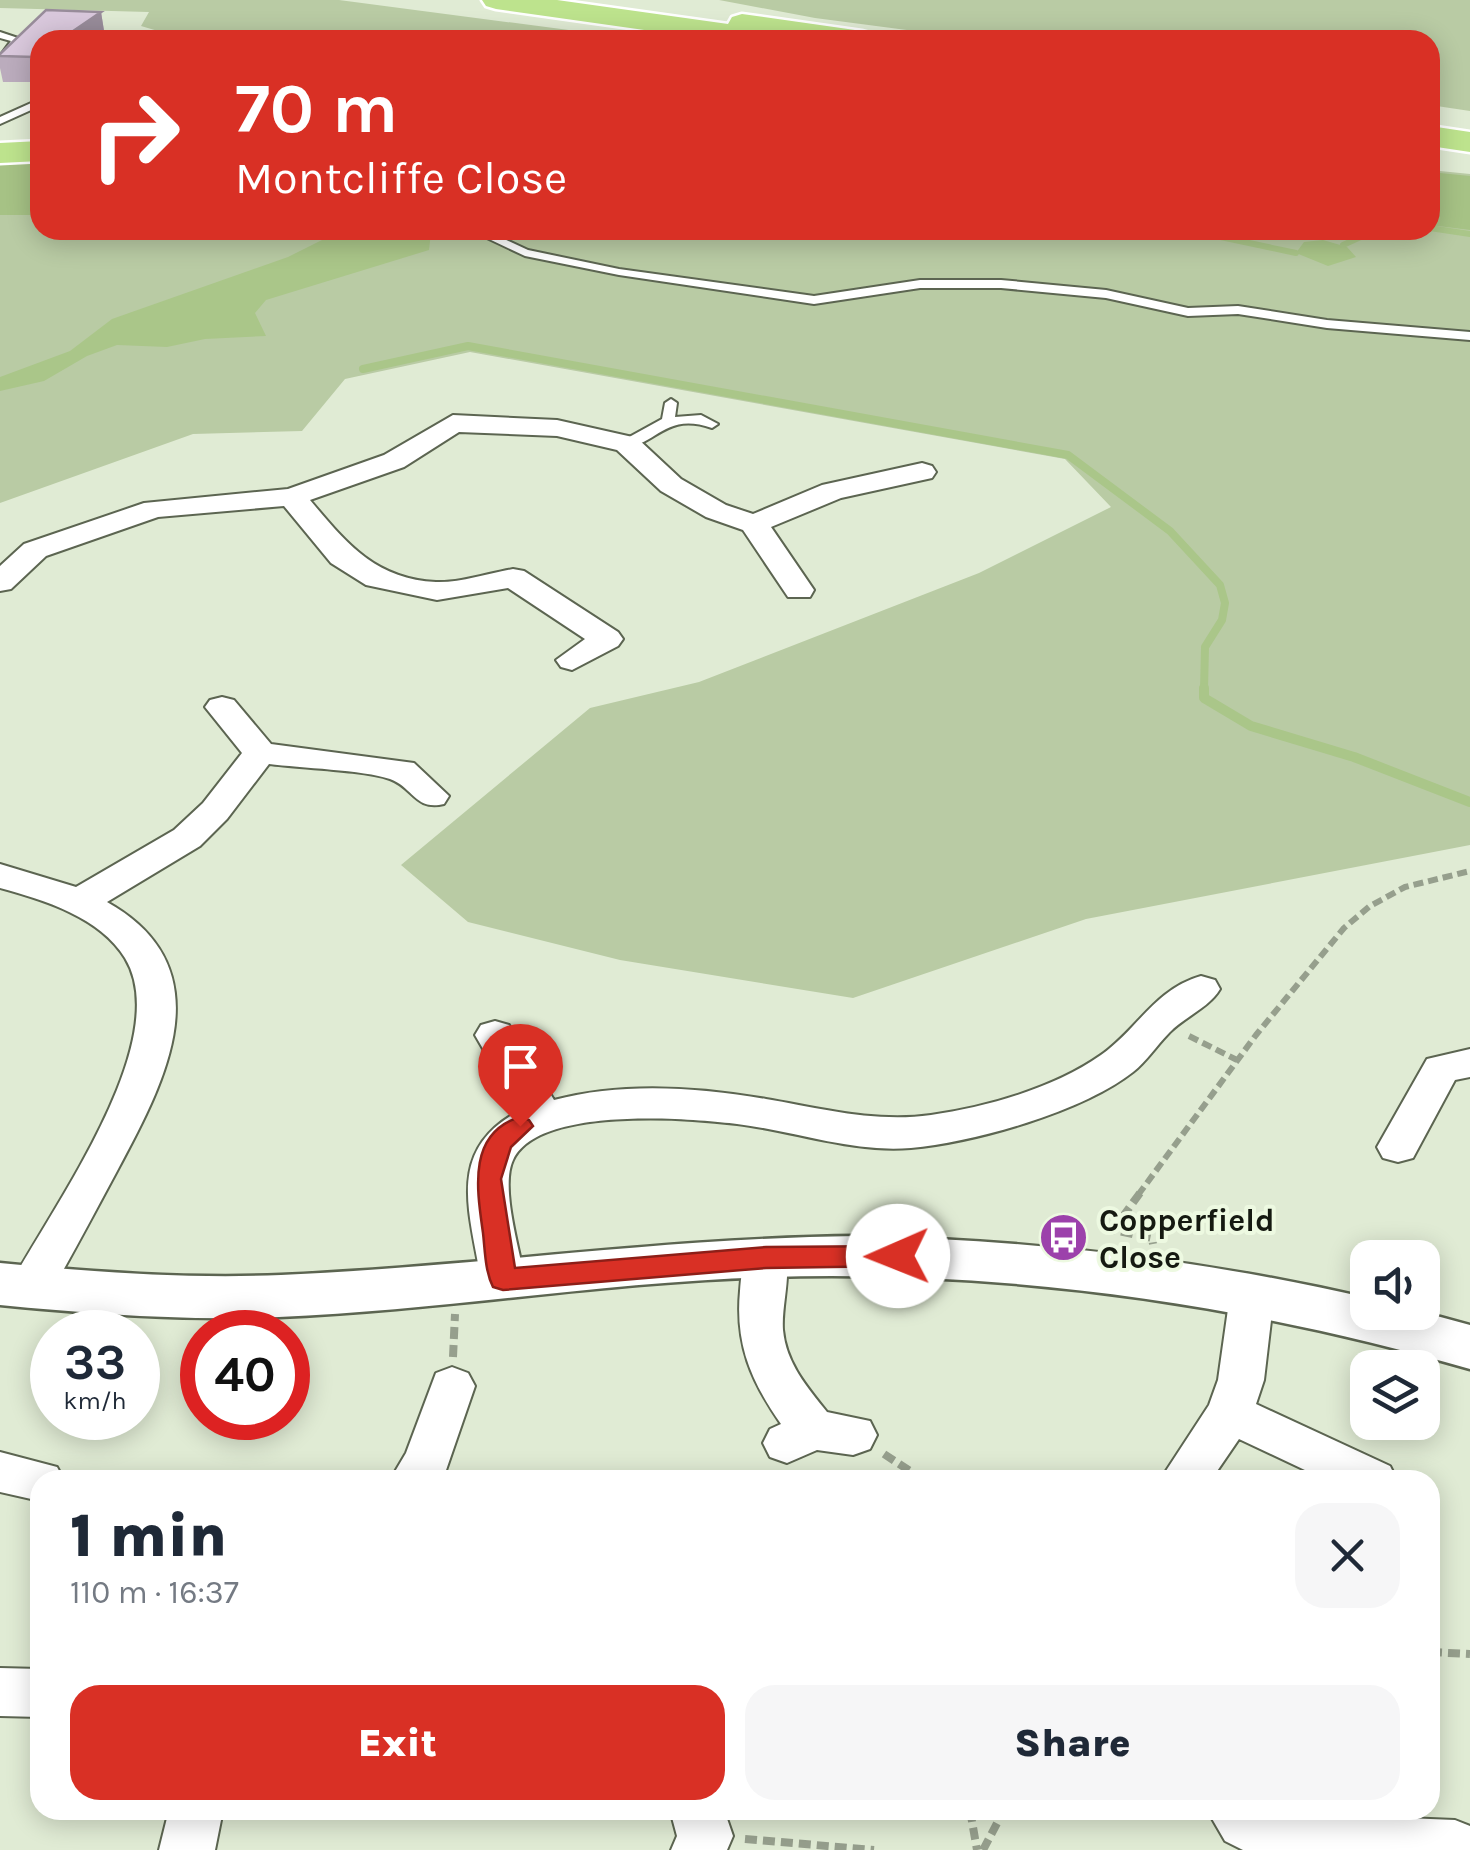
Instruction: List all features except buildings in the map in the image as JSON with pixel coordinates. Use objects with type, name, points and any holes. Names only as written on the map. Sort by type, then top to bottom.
[{"type":"highway","points":[[496,0],[707,30]]},
{"type":"highway","points":[[586,0],[793,30]]},
{"type":"highway","points":[[1440,123],[1470,127]]},
{"type":"highway","points":[[0,136],[30,136]]},
{"type":"highway","points":[[1440,138],[1470,142]]},
{"type":"highway","points":[[0,154],[30,152]]},
{"type":"highway","points":[[1440,161],[1470,164]]},
{"type":"street","points":[[0,582],[35,550],[154,509],[292,497],[394,461],[452,423],[557,428],[626,444],[671,486],[716,511],[754,524],[799,590]]},
{"type":"street","points":[[754,524],[832,491],[922,472]]},
{"type":"street","points":[[292,497],[342,557],[377,578],[437,591],[513,578],[607,639],[572,660]]},
{"type":"street","points":[[222,707],[260,753],[402,770],[432,796]]},
{"type":"street","points":[[79,902],[187,838],[216,811],[260,753]]},
{"type":"street","points":[[0,876],[79,902],[116,925],[138,948],[151,975],[159,1010],[155,1051],[138,1094],[16,1285],[180,1296],[259,1296],[766,1257],[931,1256],[1153,1277],[1252,1294],[1470,1347]]},
{"type":"street","points":[[480,1281],[493,1155],[502,1141],[543,1116],[572,1110],[692,1104],[883,1134],[930,1131],[972,1121],[1090,1080],[1133,1051],[1157,1020],[1201,988]]},
{"type":"street","points":[[495,1036],[543,1116]]},
{"type":"street","points":[[1398,1147],[1441,1070],[1470,1063]]},
{"type":"street","points":[[766,1257],[758,1321],[761,1344],[776,1381],[818,1436]]},
{"type":"street","points":[[1191,1470],[1230,1413],[1241,1380],[1252,1294]]},
{"type":"street","points":[[421,1470],[452,1386]]},
{"type":"street","points":[[1230,1413],[1352,1470]]},
{"type":"street","points":[[0,1472],[30,1480]]},
{"type":"street","points":[[0,1692],[30,1693]]},
{"type":"street","points":[[186,1850],[194,1820]]},
{"type":"street","points":[[1242,1820],[1285,1842],[1455,1847]]},
{"type":"lane","points":[[0,35],[16,39],[0,61]]},
{"type":"lane","points":[[0,121],[30,107]]},
{"type":"lane","points":[[497,240],[525,253],[619,272],[814,300],[920,284],[1002,284],[1106,294],[1188,312],[1238,310],[1327,324],[1470,336]]},
{"type":"lane","points":[[668,421],[671,403]]},
{"type":"lane","points":[[626,444],[668,421],[701,419],[712,424]]},
{"type":"path","points":[[1154,1255],[1152,1238],[1113,1230],[1237,1060],[1336,934],[1372,904],[1410,886],[1453,872],[1470,871]]},
{"type":"path","points":[[1157,1020],[1237,1060]]},
{"type":"path","points":[[452,1386],[480,1281]]},
{"type":"path","points":[[1440,1652],[1470,1654]]},
{"type":"path","points":[[972,1820],[980,1850]]},
{"type":"path","points":[[980,1850],[998,1820]]},
{"type":"path","points":[[700,1832],[874,1850]]},
{"type":"shaded area","points":[[0,0],[339,0],[568,30],[155,30],[141,26],[149,12],[0,8]]},
{"type":"shaded area","points":[[719,0],[1470,0],[1470,111],[1440,106],[1440,30],[907,30]]},
{"type":"shaded area","points":[[30,161],[30,240],[1440,240],[1440,171],[1470,174],[1470,845],[1086,919],[853,998],[620,960],[468,922],[401,865],[590,708],[699,682],[979,573],[1111,507],[1065,459],[470,352],[345,379],[302,431],[193,434],[0,503],[0,163]]},
{"type":"shaded area","points":[[30,162],[30,215],[0,215],[0,164]]},
{"type":"shaded area","points":[[1440,173],[1470,176],[1470,230],[1440,226]]},
{"type":"shaded area","points":[[322,240],[430,240],[429,250],[266,300],[255,313],[266,336],[205,339],[167,347],[117,345],[87,356],[44,381],[0,391],[0,377],[70,351],[112,319],[288,257]]},
{"type":"shaded area","points":[[1323,240],[1347,247],[1356,257],[1328,266],[1296,253],[1304,242]]},
{"type":"waterway","points":[[1440,230],[1470,234]]},
{"type":"waterway","points":[[1235,240],[1296,253]]},
{"type":"waterway","points":[[1343,245],[1354,240]]},
{"type":"waterway","points":[[363,369],[468,346],[1068,455],[1170,531],[1220,585],[1225,603],[1222,620],[1205,647],[1204,690]]},
{"type":"waterway","points":[[1204,690],[1204,698],[1251,726],[1354,757],[1470,802]]},
{"type":"place","name":"Copperfield Close","points":[[1064,1238]]},
{"type":"route","points":[[520,1126],[493,1155],[488,1179],[503,1280],[766,1257],[898,1256]]}]
